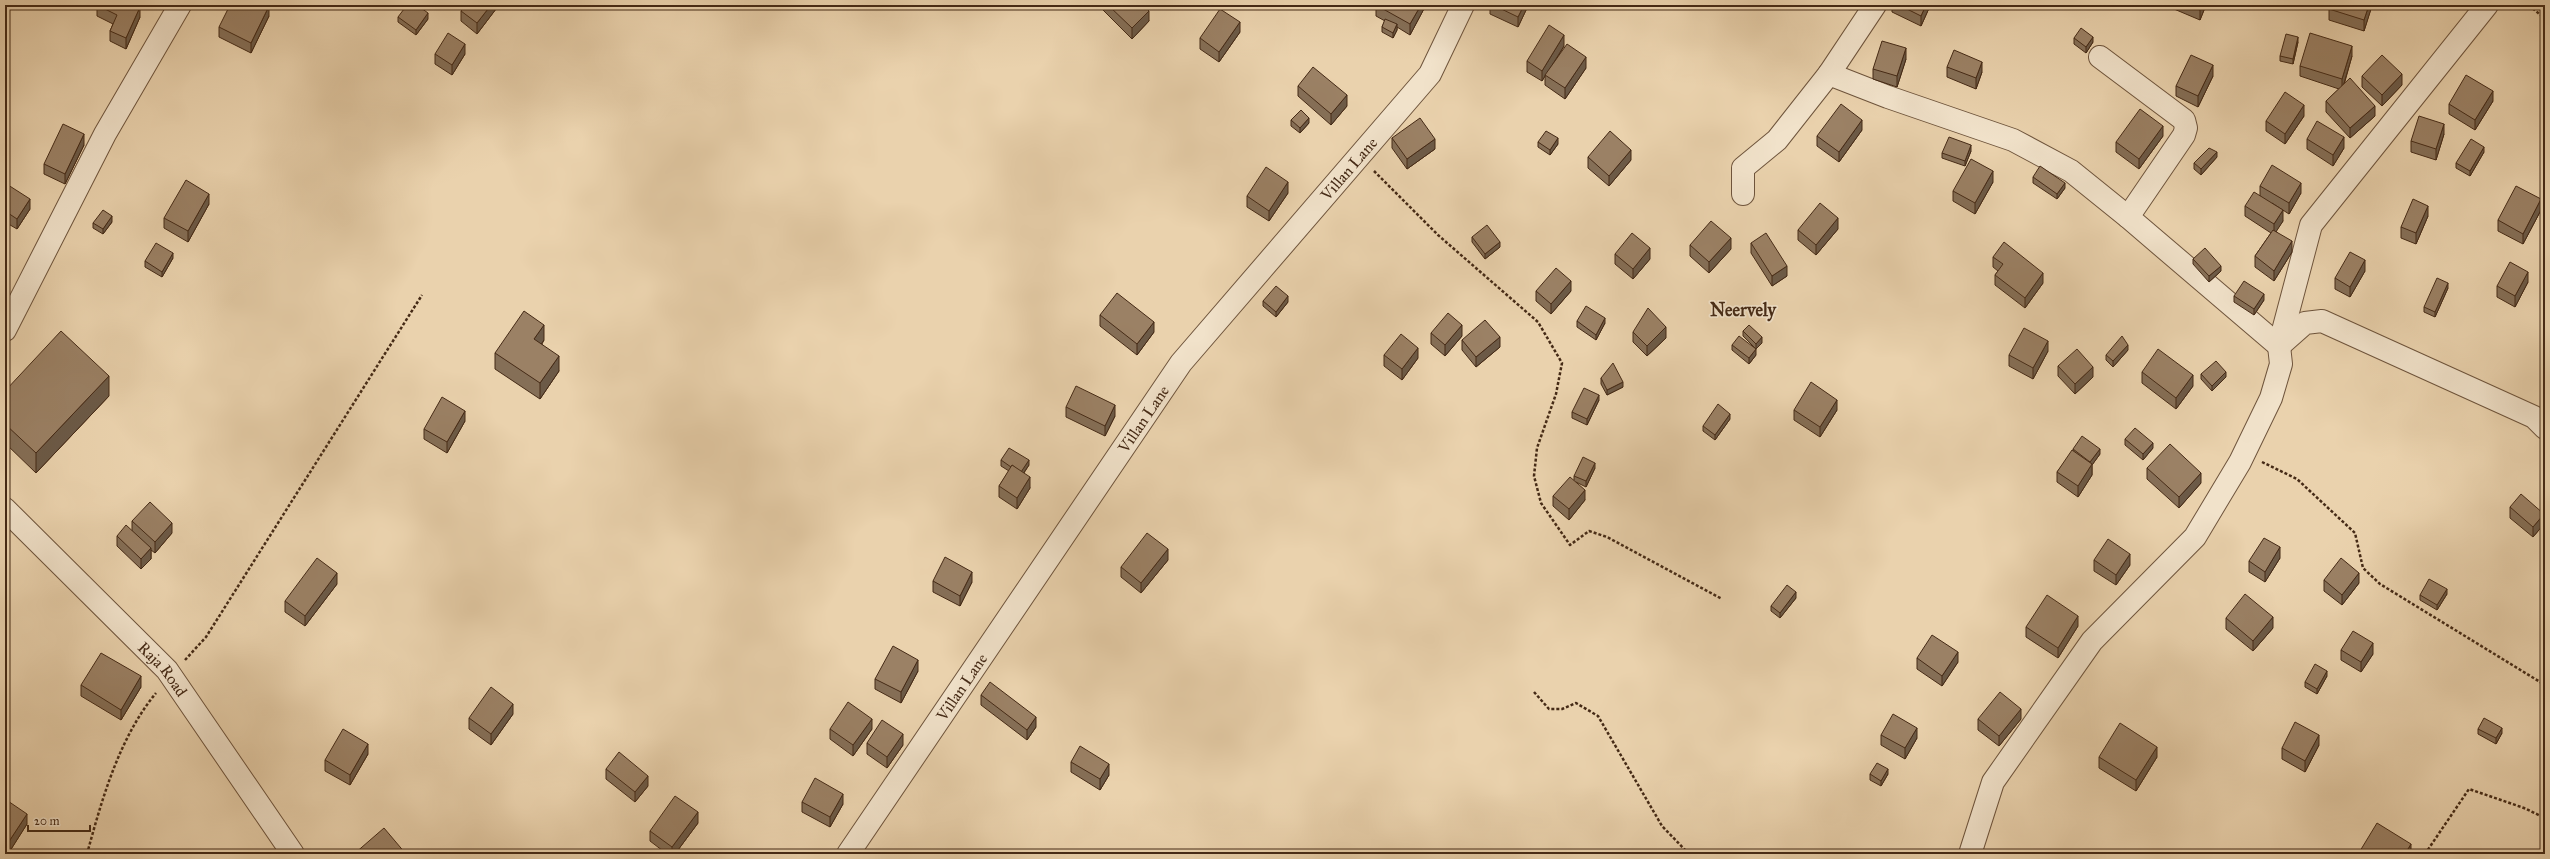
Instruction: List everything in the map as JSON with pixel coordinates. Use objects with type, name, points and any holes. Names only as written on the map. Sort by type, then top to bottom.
[{"type":"street","points":[[5,330],[105,134],[180,5]]},
{"type":"street","name":"Villan Lane","points":[[848,854],[1181,363],[1430,74],[1463,5]]},
{"type":"street","points":[[1743,194],[1743,168],[1777,140],[1829,74],[1875,5]]},
{"type":"street","points":[[1970,854],[1993,782],[2092,641],[2195,537],[2242,457],[2271,398],[2282,364],[2279,346],[2311,226],[2487,5]]},
{"type":"street","points":[[2100,57],[2184,120],[2186,128],[2184,135],[2128,217]]},
{"type":"street","points":[[1829,74],[1888,97],[2013,140],[2071,171],[2128,217],[2279,346]]},
{"type":"street","points":[[2279,346],[2305,323],[2322,321],[2534,417],[2545,428]]},
{"type":"street","name":"Raja Road","points":[[5,509],[171,675],[293,854]]},
{"type":"path","points":[[2529,5],[2545,19]]},
{"type":"path","points":[[1359,158],[1390,185],[1438,235],[1538,322],[1562,363],[1556,394],[1537,448],[1534,476],[1541,503],[1570,545],[1589,531],[1595,533],[1722,599]]},
{"type":"path","points":[[87,854],[106,791],[120,754],[148,703],[171,675],[206,637],[422,295]]},
{"type":"path","points":[[2242,457],[2264,463],[2297,479],[2355,533],[2363,568],[2380,584],[2545,685]]},
{"type":"path","points":[[1534,692],[1549,709],[1562,708],[1576,703],[1598,716],[1662,826],[1689,854]]},
{"type":"path","points":[[2425,854],[2469,789],[2524,808],[2545,818]]},
{"type":"path","points":[[1499,850],[1504,854]]},
{"type":"building","points":[[97,5],[136,5],[140,7],[126,38],[110,31],[117,15]]},
{"type":"building","points":[[230,5],[269,6],[251,43],[219,27]]},
{"type":"building","points":[[407,5],[417,5],[428,13],[416,30],[398,17]]},
{"type":"building","points":[[465,5],[491,5],[477,23],[461,11]]},
{"type":"building","points":[[1108,5],[1143,5],[1149,11],[1132,28]]},
{"type":"building","points":[[1376,5],[1421,5],[1410,24]]},
{"type":"building","points":[[1493,5],[1524,5],[1518,17]]},
{"type":"building","points":[[1899,5],[1926,5],[1921,16]]},
{"type":"building","points":[[2189,5],[2202,5],[2200,10]]},
{"type":"building","points":[[2330,5],[2369,5],[2364,20],[2329,9]]},
{"type":"building","points":[[1220,9],[1240,22],[1219,52],[1200,38]]},
{"type":"building","points":[[1385,19],[1397,24],[1393,33],[1382,27]]},
{"type":"building","points":[[1549,25],[1564,35],[1542,71],[1527,61]]},
{"type":"building","points":[[2081,28],[2093,37],[2086,47],[2074,38]]},
{"type":"building","points":[[448,33],[465,44],[452,65],[435,54]]},
{"type":"building","points":[[2310,33],[2352,46],[2342,79],[2300,66]]},
{"type":"building","points":[[2286,34],[2298,37],[2293,59],[2280,56]]},
{"type":"building","points":[[1882,41],[1906,48],[1897,76],[1873,69]]},
{"type":"building","points":[[1567,44],[1586,57],[1565,88],[1545,75]]},
{"type":"building","points":[[1954,50],[1982,62],[1976,78],[1947,67]]},
{"type":"building","points":[[2191,55],[2213,65],[2198,96],[2176,86]]},
{"type":"building","points":[[2382,55],[2402,74],[2382,95],[2362,76]]},
{"type":"building","points":[[1313,67],[1347,95],[1331,114],[1298,86]]},
{"type":"building","points":[[2466,75],[2493,91],[2475,120],[2449,104]]},
{"type":"building","points":[[2350,78],[2375,106],[2350,128],[2326,101]]},
{"type":"building","points":[[2285,92],[2304,105],[2285,134],[2266,121]]},
{"type":"building","points":[[1841,104],[1862,120],[1839,152],[1817,136]]},
{"type":"building","points":[[2140,109],[2163,126],[2139,159],[2116,142]]},
{"type":"building","points":[[1301,110],[1309,118],[1300,128],[1291,120]]},
{"type":"building","points":[[2419,116],[2444,124],[2436,149],[2411,141]]},
{"type":"building","points":[[1420,118],[1435,139],[1407,159],[1392,138]]},
{"type":"building","points":[[2317,121],[2344,137],[2333,155],[2307,139]]},
{"type":"building","points":[[63,124],[84,134],[65,174],[44,164]]},
{"type":"building","points":[[1546,131],[1558,138],[1550,150],[1538,142]]},
{"type":"building","points":[[1610,131],[1631,150],[1609,176],[1588,157]]},
{"type":"building","points":[[1949,137],[1971,145],[1965,161],[1942,153]]},
{"type":"building","points":[[2471,139],[2484,147],[2470,171],[2456,163]]},
{"type":"building","points":[[2209,148],[2217,152],[2201,169],[2194,163]]},
{"type":"building","points":[[1971,159],[1993,171],[1975,203],[1953,191]]},
{"type":"building","points":[[2272,165],[2301,183],[2289,203],[2260,186]]},
{"type":"building","points":[[2040,166],[2065,183],[2057,194],[2033,177]]},
{"type":"building","points":[[1266,167],[1288,182],[1269,211],[1247,196]]},
{"type":"building","points":[[186,180],[209,194],[188,231],[164,218]]},
{"type":"building","points":[[5,183],[30,199],[17,219],[5,211]]},
{"type":"building","points":[[2516,186],[2541,199],[2523,234],[2498,220]]},
{"type":"building","points":[[2254,192],[2283,210],[2274,224],[2245,206]]},
{"type":"building","points":[[2413,199],[2428,206],[2416,233],[2401,227]]},
{"type":"building","points":[[1820,203],[1838,218],[1816,245],[1798,230]]},
{"type":"building","points":[[103,210],[112,216],[103,229],[93,223]]},
{"type":"building","points":[[1711,221],[1731,238],[1709,262],[1690,245]]},
{"type":"building","points":[[1487,225],[1500,242],[1485,254],[1472,237]]},
{"type":"building","points":[[2273,230],[2292,241],[2274,271],[2255,256]]},
{"type":"building","points":[[1632,233],[1650,248],[1633,269],[1615,254]]},
{"type":"building","points":[[1766,233],[1787,266],[1772,276],[1751,243]]},
{"type":"building","points":[[2004,242],[2043,273],[2025,298],[1995,275],[2003,264],[1993,257]]},
{"type":"building","points":[[156,243],[173,253],[162,272],[145,261]]},
{"type":"building","points":[[2205,248],[2221,266],[2209,276],[2193,259]]},
{"type":"building","points":[[2350,252],[2365,260],[2350,287],[2335,278]]},
{"type":"building","points":[[2510,262],[2528,272],[2515,296],[2497,286]]},
{"type":"building","points":[[1556,268],[1571,281],[1551,304],[1536,291]]},
{"type":"building","points":[[2437,278],[2448,283],[2435,312],[2424,307]]},
{"type":"building","points":[[2244,281],[2264,294],[2254,309],[2234,296]]},
{"type":"building","points":[[1276,286],[1288,296],[1276,312],[1263,301]]},
{"type":"building","points":[[1117,293],[1154,322],[1137,344],[1100,315]]},
{"type":"building","points":[[1586,306],[1605,318],[1596,335],[1577,321]]},
{"type":"building","points":[[1648,308],[1666,327],[1647,346],[1633,332]]},
{"type":"building","points":[[524,311],[544,325],[534,339],[559,356],[540,383],[495,353]]},
{"type":"building","points":[[1448,313],[1462,325],[1445,345],[1431,333]]},
{"type":"building","points":[[1485,320],[1500,337],[1476,357],[1462,340]]},
{"type":"building","points":[[1749,325],[1762,337],[1756,344],[1743,331]]},
{"type":"building","points":[[2024,328],[2048,341],[2033,368],[2009,355]]},
{"type":"building","points":[[61,331],[109,376],[36,453],[5,424],[5,391]]},
{"type":"building","points":[[1401,334],[1418,348],[1402,369],[1384,355]]},
{"type":"building","points":[[1739,336],[1756,349],[1749,358],[1732,345]]},
{"type":"building","points":[[2122,336],[2128,345],[2113,361],[2106,355]]},
{"type":"building","points":[[2077,349],[2093,367],[2075,384],[2058,366]]},
{"type":"building","points":[[2158,349],[2193,375],[2176,398],[2142,372]]},
{"type":"building","points":[[2216,361],[2226,372],[2212,386],[2201,374]]},
{"type":"building","points":[[1613,363],[1623,382],[1607,390],[1601,378]]},
{"type":"building","points":[[1811,382],[1837,400],[1820,427],[1794,410]]},
{"type":"building","points":[[1076,386],[1115,405],[1105,426],[1066,407]]},
{"type":"building","points":[[1584,388],[1599,395],[1587,419],[1572,412]]},
{"type":"building","points":[[442,397],[465,411],[447,442],[424,429]]},
{"type":"building","points":[[1718,404],[1730,414],[1715,435],[1703,426]]},
{"type":"building","points":[[2135,428],[2153,443],[2143,454],[2125,439]]},
{"type":"building","points":[[2082,436],[2100,449],[2090,462],[2073,449]]},
{"type":"building","points":[[2170,444],[2201,473],[2179,497],[2147,468]]},
{"type":"building","points":[[1009,448],[1029,460],[1021,472],[1012,465],[1011,467],[1001,460]]},
{"type":"building","points":[[2072,450],[2092,464],[2078,486],[2057,472]]},
{"type":"building","points":[[1583,457],[1595,463],[1586,481],[1574,476]]},
{"type":"building","points":[[1012,465],[1030,477],[1017,498],[999,486]]},
{"type":"building","points":[[1570,477],[1585,490],[1569,509],[1553,496]]},
{"type":"building","points":[[2521,494],[2544,514],[2533,527],[2510,507]]},
{"type":"building","points":[[150,502],[172,523],[155,542],[132,521]]},
{"type":"building","points":[[126,525],[151,548],[141,559],[117,536]]},
{"type":"building","points":[[1147,533],[1168,549],[1141,583],[1121,567]]},
{"type":"building","points":[[2264,538],[2280,547],[2265,572],[2249,561]]},
{"type":"building","points":[[2108,539],[2130,554],[2116,575],[2094,560]]},
{"type":"building","points":[[945,557],[972,572],[960,596],[933,581]]},
{"type":"building","points":[[317,558],[337,573],[305,616],[285,601]]},
{"type":"building","points":[[2341,558],[2359,573],[2342,595],[2324,580]]},
{"type":"building","points":[[2429,579],[2447,589],[2437,605],[2420,595]]},
{"type":"building","points":[[1787,585],[1796,592],[1780,613],[1771,606]]},
{"type":"building","points":[[2245,594],[2273,617],[2253,641],[2226,618]]},
{"type":"building","points":[[2047,595],[2078,616],[2058,648],[2026,627]]},
{"type":"building","points":[[2353,631],[2373,643],[2361,662],[2341,650]]},
{"type":"building","points":[[1932,635],[1958,652],[1942,676],[1917,658]]},
{"type":"building","points":[[893,646],[918,660],[901,692],[875,679]]},
{"type":"building","points":[[101,653],[141,676],[121,710],[81,685]]},
{"type":"building","points":[[2315,664],[2327,671],[2317,689],[2305,682]]},
{"type":"building","points":[[990,682],[1036,717],[1027,730],[981,695]]},
{"type":"building","points":[[491,687],[513,704],[491,734],[469,718]]},
{"type":"building","points":[[2000,692],[2021,709],[1999,736],[1978,719]]},
{"type":"building","points":[[848,702],[872,719],[853,745],[830,729]]},
{"type":"building","points":[[1893,714],[1917,728],[1905,748],[1881,735]]},
{"type":"building","points":[[2484,718],[2502,728],[2496,738],[2478,729]]},
{"type":"building","points":[[882,720],[903,734],[887,757],[867,743]]},
{"type":"building","points":[[2295,722],[2319,735],[2305,761],[2282,748]]},
{"type":"building","points":[[2120,723],[2157,747],[2136,780],[2099,757]]},
{"type":"building","points":[[343,729],[368,744],[350,775],[325,760]]},
{"type":"building","points":[[1080,746],[1109,764],[1100,779],[1071,762]]},
{"type":"building","points":[[619,752],[648,776],[635,792],[606,769]]},
{"type":"building","points":[[1877,763],[1888,769],[1881,781],[1870,774]]},
{"type":"building","points":[[815,778],[843,794],[830,817],[802,802]]},
{"type":"building","points":[[675,796],[698,812],[672,847],[650,831]]},
{"type":"building","points":[[5,799],[27,814],[6,846],[5,845]]},
{"type":"building","points":[[2377,823],[2411,844],[2405,854],[2366,854],[2360,851]]},
{"type":"building","points":[[384,828],[406,854],[354,854]]},
{"type":"district","name":"Neervely","points":[[1743,310]]}]
